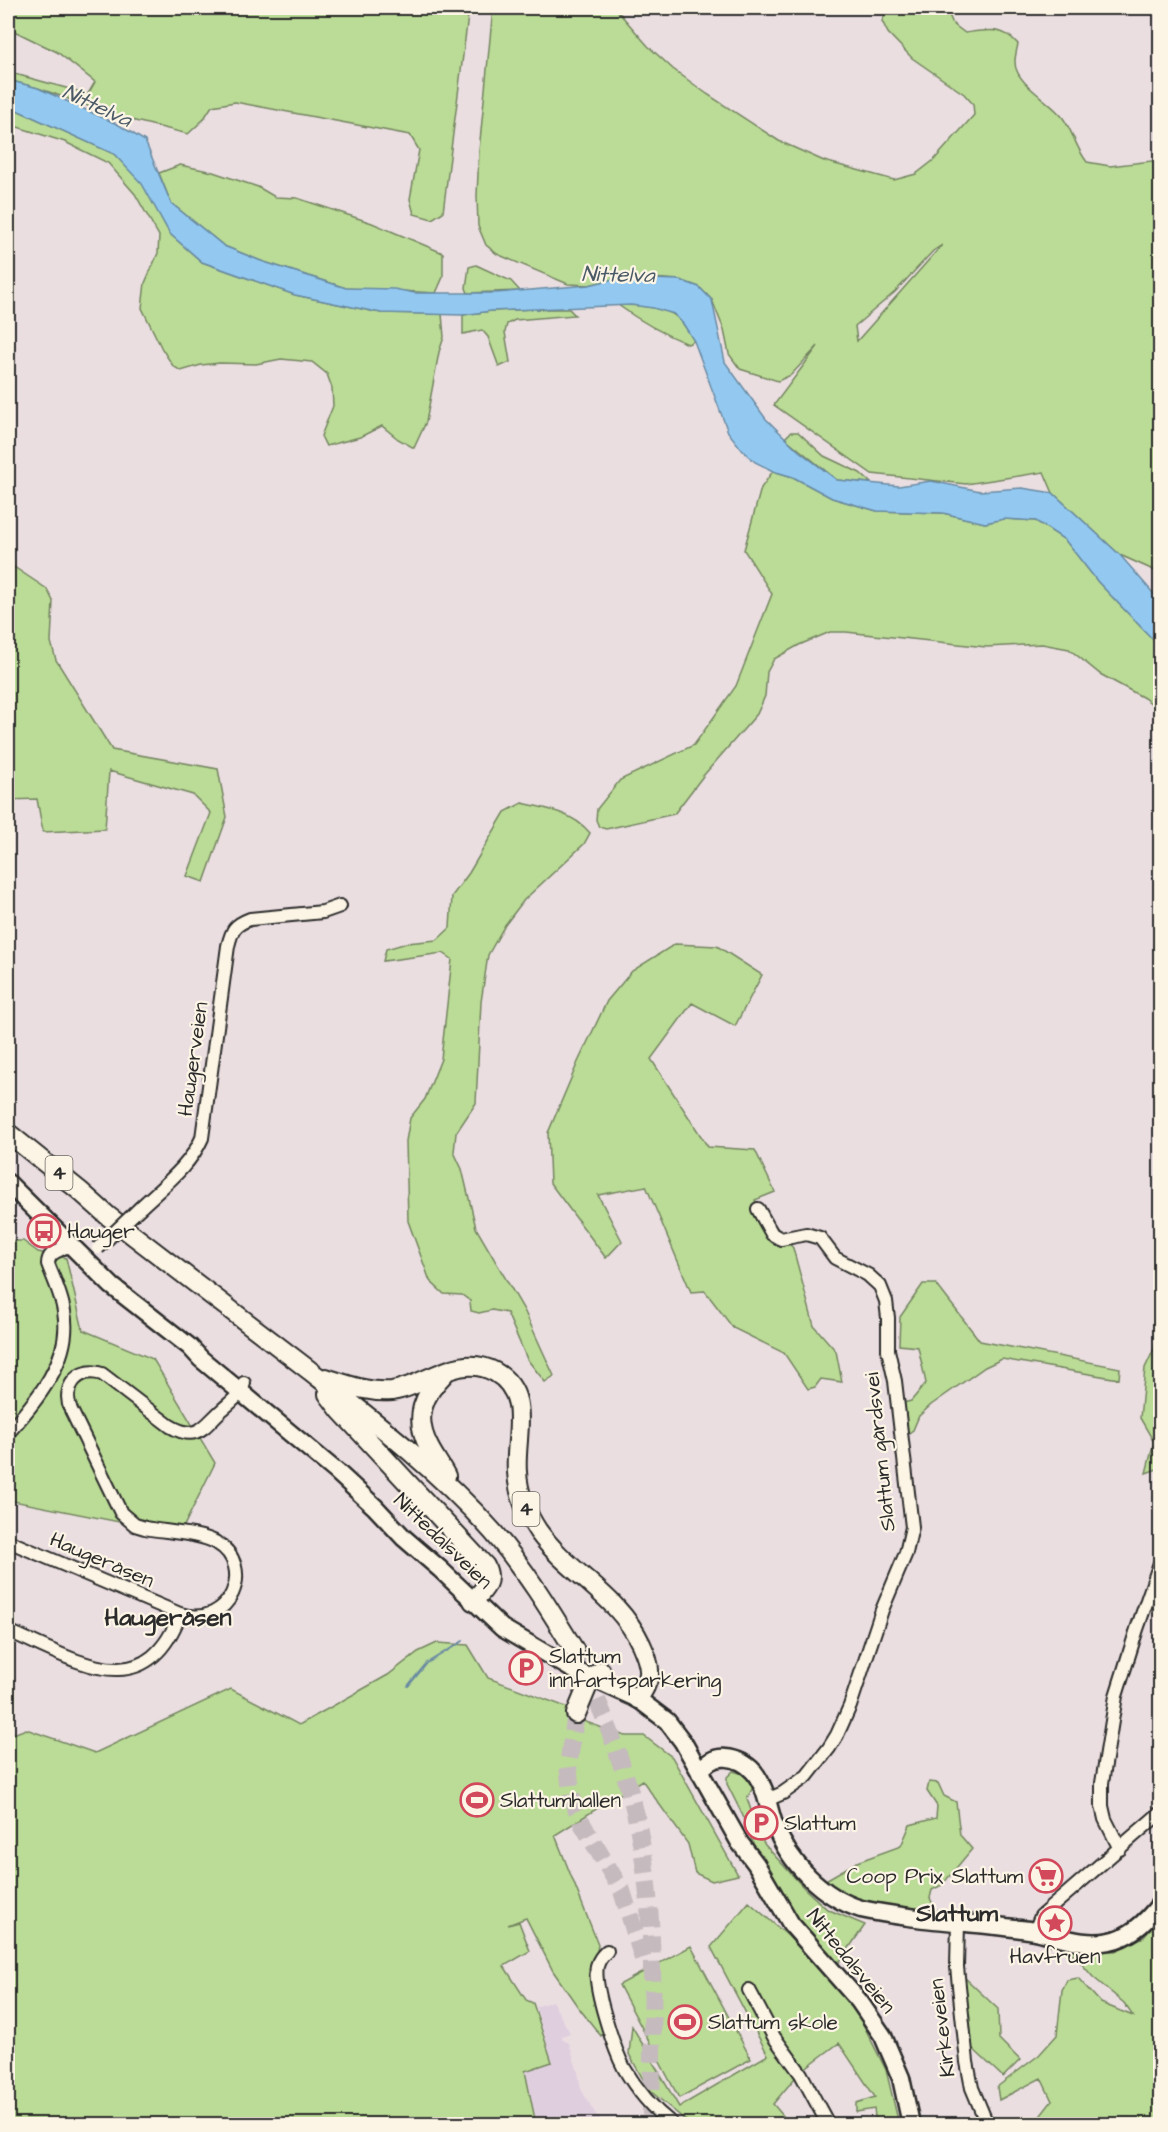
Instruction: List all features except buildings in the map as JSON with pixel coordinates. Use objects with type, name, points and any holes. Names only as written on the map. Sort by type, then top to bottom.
[{"type":"highway","name":"4","points":[[8,1133],[108,1216],[393,1436],[452,1489],[515,1559],[575,1651]]},
{"type":"highway","name":"4","points":[[8,1143],[76,1197],[108,1216]]},
{"type":"highway","name":"4","points":[[313,1373],[362,1389],[386,1391],[409,1386],[448,1370],[466,1366],[482,1367],[498,1375],[511,1388],[520,1410],[516,1469],[527,1512],[548,1543],[621,1612],[635,1632],[647,1659],[639,1692]]},
{"type":"highway","name":"4","points":[[448,1370],[429,1391],[422,1406],[421,1419],[427,1444],[452,1489]]},
{"type":"highway","name":"4","points":[[313,1373],[340,1410],[485,1566],[488,1583],[473,1601]]},
{"type":"highway","points":[[576,1714],[596,1674]]},
{"type":"main road","name":"Nittedalsveien","points":[[8,1183],[70,1244],[92,1254],[119,1292],[190,1347],[201,1359],[240,1388],[301,1443],[316,1453],[404,1538],[509,1633],[545,1652],[576,1661],[596,1674],[639,1692],[667,1721],[706,1769],[740,1843],[756,1864],[791,1924],[859,2001],[883,2036],[901,2078],[911,2124]]},
{"type":"main road","points":[[706,1769],[741,1762],[748,1766],[756,1775],[788,1851],[811,1879],[832,1897],[847,1905],[871,1911],[1035,1930],[1079,1941],[1108,1942],[1121,1938],[1134,1930],[1146,1921],[1161,1904]]},
{"type":"street","name":"Haugerveien","points":[[92,1254],[188,1162],[198,1148],[202,1138],[232,929],[238,923],[250,919],[323,912],[340,906]]},
{"type":"street","name":"Slattum gårdsvei","points":[[758,1209],[772,1234],[781,1239],[806,1234],[819,1238],[835,1258],[868,1275],[879,1286],[887,1310],[888,1350],[897,1393],[912,1527],[906,1553],[882,1610],[850,1706],[837,1736],[807,1776],[783,1793],[767,1800]]},
{"type":"street","points":[[8,1433],[33,1403],[62,1353],[66,1329],[64,1311],[48,1258],[70,1244]]},
{"type":"street","name":"Haugeråsen","points":[[8,1541],[180,1614],[192,1618],[214,1614],[228,1602],[233,1593],[236,1575],[230,1557],[218,1543],[208,1539],[145,1528],[127,1520],[114,1503],[68,1404],[67,1392],[80,1374],[89,1371],[102,1374],[170,1426],[188,1432],[198,1431],[207,1426],[224,1408],[224,1403],[240,1388]]},
{"type":"street","points":[[1120,1849],[1105,1820],[1102,1806],[1102,1783],[1116,1696],[1133,1639],[1161,1563]]},
{"type":"street","points":[[8,1633],[85,1665],[111,1671],[139,1665],[156,1654],[163,1646],[180,1614]]},
{"type":"street","points":[[1035,1930],[1041,1916],[1161,1813]]},
{"type":"street","name":"Kirkeveien","points":[[958,1922],[957,1967],[967,2062],[972,2088],[987,2124]]},
{"type":"street","points":[[607,1951],[601,1957],[597,1973],[601,1998],[618,2055],[634,2083],[653,2107],[672,2124]]},
{"type":"street","points":[[749,1990],[774,2037],[801,2074],[828,2124]]},
{"type":"shaded area","points":[[552,2001],[570,2033],[562,2036],[563,2040],[569,2043],[581,2089],[604,2124],[537,2124],[526,2071],[553,2062],[536,2007]]},
{"type":"green space","points":[[8,8],[469,8],[443,212],[432,219],[414,214],[410,199],[419,150],[410,135],[235,102],[212,106],[203,120],[188,134],[119,117],[38,88],[8,80],[8,72],[88,94],[95,82],[57,52],[8,28]]},
{"type":"green space","points":[[493,8],[615,8],[648,46],[673,69],[779,141],[824,161],[894,180],[916,174],[934,160],[974,115],[973,104],[964,94],[912,58],[888,33],[882,21],[889,8],[946,8],[953,24],[965,33],[987,30],[1006,34],[1018,44],[1015,58],[1017,71],[1032,89],[1063,118],[1087,162],[1110,166],[1160,160],[1160,573],[1120,555],[1053,493],[1044,472],[966,484],[872,474],[774,405],[818,346],[791,375],[778,381],[740,369],[729,354],[724,330],[712,300],[699,287],[680,280],[651,278],[618,278],[589,285],[568,284],[497,254],[486,245],[478,226],[479,151]],"holes":[[[942,245],[857,341],[855,326],[895,292],[933,251]]]},
{"type":"green space","points":[[8,106],[114,154],[142,183],[170,234],[202,262],[295,295],[381,313],[442,314],[444,337],[426,422],[414,448],[382,426],[360,437],[326,446],[321,436],[333,406],[332,388],[327,374],[312,362],[281,359],[256,364],[220,363],[201,365],[181,371],[173,366],[142,308],[145,283],[158,253],[159,236],[135,194],[108,163],[65,142],[8,124]]},
{"type":"green space","points":[[180,165],[213,172],[258,187],[275,197],[297,198],[372,223],[443,253],[443,277],[436,293],[346,288],[261,261],[224,246],[171,203],[159,173]]},
{"type":"green space","points":[[476,265],[511,281],[520,291],[468,293],[466,288],[469,267]]},
{"type":"green space","points":[[618,305],[647,307],[668,312],[680,320],[694,341],[688,344],[670,336],[643,322]]},
{"type":"green space","points":[[536,309],[569,309],[575,315],[515,320],[507,324],[505,332],[510,362],[499,367],[488,337],[482,330],[463,334],[463,315]]},
{"type":"green space","points":[[791,432],[798,432],[824,456],[860,473],[871,483],[837,480],[785,438]]},
{"type":"green space","points":[[773,471],[793,477],[832,498],[877,511],[943,513],[985,523],[1004,519],[1036,521],[1065,540],[1098,582],[1160,647],[1160,710],[1144,698],[1100,674],[1069,649],[1042,644],[986,647],[830,632],[774,659],[767,672],[765,696],[757,714],[703,776],[674,814],[606,829],[599,827],[596,820],[597,809],[620,780],[694,745],[736,686],[772,594],[744,550],[761,488]]},
{"type":"green space","points":[[8,563],[47,589],[53,601],[51,642],[56,660],[112,750],[218,769],[227,817],[204,882],[187,876],[211,813],[193,795],[109,771],[105,829],[43,832],[37,799],[8,800]]},
{"type":"green space","points":[[522,803],[550,809],[568,816],[590,833],[584,844],[524,900],[505,925],[488,955],[481,1002],[476,1103],[456,1133],[454,1152],[462,1169],[476,1228],[524,1310],[554,1376],[545,1382],[527,1359],[507,1313],[492,1310],[479,1313],[471,1311],[470,1301],[462,1295],[444,1294],[430,1281],[408,1221],[406,1141],[410,1118],[425,1099],[441,1059],[452,959],[443,953],[383,961],[386,949],[407,943],[437,940],[450,928],[452,896],[469,873],[505,812]]},
{"type":"green space","points":[[675,944],[717,946],[762,975],[735,1026],[692,1003],[651,1059],[708,1147],[755,1150],[775,1192],[755,1200],[793,1248],[814,1326],[836,1351],[842,1382],[821,1379],[815,1387],[808,1389],[784,1353],[733,1328],[705,1291],[691,1292],[646,1186],[598,1195],[622,1241],[606,1258],[550,1183],[548,1133],[607,1001],[632,971]]},
{"type":"green space","points":[[8,1241],[23,1241],[38,1252],[66,1258],[83,1330],[153,1359],[215,1463],[180,1534],[8,1500]]},
{"type":"green space","points":[[923,1284],[936,1284],[980,1341],[1120,1368],[1119,1379],[1002,1359],[985,1367],[931,1405],[919,1416],[913,1430],[906,1435],[903,1403],[911,1401],[926,1383],[918,1347],[899,1345],[900,1317]]},
{"type":"green space","points":[[1160,1325],[1160,1468],[1146,1473],[1154,1442],[1140,1418],[1145,1368],[1154,1349]]},
{"type":"green space","points":[[437,1643],[468,1645],[488,1678],[569,1708],[572,1717],[625,1736],[644,1736],[672,1757],[738,1875],[712,1881],[695,1873],[688,1844],[642,1780],[555,1835],[598,1944],[592,1987],[607,2027],[601,2036],[578,2007],[553,1971],[526,1918],[508,1925],[519,1922],[530,1951],[504,1966],[526,2000],[533,2003],[552,2062],[525,2071],[536,2124],[8,2124],[8,1736],[26,1729],[95,1753],[231,1689],[299,1725],[388,1675],[418,1652]]},
{"type":"green space","points":[[733,1771],[745,1776],[754,1786],[747,1798],[759,1835],[765,1845],[805,1889],[827,1909],[865,1925],[835,1968],[786,1907],[758,1857],[743,1816],[727,1784],[727,1777]]},
{"type":"green space","points":[[929,1782],[938,1783],[944,1796],[956,1802],[960,1835],[972,1849],[942,1885],[932,1890],[930,1898],[936,1911],[891,1906],[864,1900],[836,1890],[822,1882],[857,1862],[901,1846],[910,1825],[936,1818],[937,1806],[927,1791]]},
{"type":"green space","points":[[749,1902],[788,1936],[855,2008],[886,2070],[899,2124],[876,2124],[874,2109],[856,2112],[856,2103],[875,2097],[839,2043],[800,2072],[773,2104],[790,2124],[690,2124],[649,2090],[629,2054],[632,2026],[679,2107],[768,2055],[711,1947]]},
{"type":"green space","points":[[1160,1918],[1160,2124],[1106,2118],[1099,2124],[1034,2124],[1052,2101],[1041,2078],[999,2100],[997,2087],[1039,2055],[1057,2035],[1062,1990],[1067,1980],[1078,1978],[1101,2003],[1133,2016],[1124,2003],[1093,1977],[1068,1948],[1115,1951],[1144,1937]]},
{"type":"green space","name":"Slattum skole","points":[[691,1946],[751,2059],[679,2098],[619,1985]]},
{"type":"green space","points":[[963,1976],[998,2009],[999,2039],[1020,2060],[1003,2077],[972,2048]]},
{"type":"water","name":"Nittelva","points":[[8,80],[38,88],[119,125],[145,141],[171,203],[224,246],[261,261],[346,288],[394,289],[415,293],[496,293],[589,285],[618,278],[680,280],[699,287],[712,300],[725,362],[766,419],[799,451],[837,480],[899,486],[931,481],[980,491],[1022,488],[1053,493],[1120,555],[1160,601],[1160,647],[1098,582],[1065,540],[1036,521],[1004,519],[985,523],[943,513],[877,511],[832,498],[793,477],[755,462],[728,432],[694,341],[674,314],[631,305],[491,311],[463,315],[381,313],[295,295],[202,262],[170,234],[142,184],[114,154],[8,106]]},
{"type":"waterway","points":[[408,1686],[427,1663],[463,1641]]},
{"type":"tunnel","points":[[575,1651],[619,1756],[630,1792],[646,1874],[652,1957],[651,2124]]},
{"type":"tunnel","points":[[576,1714],[568,1766],[572,1799],[583,1825],[622,1891],[644,1962]]},
{"type":"place","name":"Hauger","points":[[44,1231]]},
{"type":"place","name":"Slattum innfartsparkering","points":[[526,1668]]},
{"type":"place","name":"Slattumhallen","points":[[477,1800]]},
{"type":"place","name":"Slattum","points":[[761,1823]]},
{"type":"place","name":"Coop Prix Slattum","points":[[1046,1876]]},
{"type":"place","name":"Havfruen","points":[[1055,1923]]},
{"type":"place","name":"Slattum skole","points":[[685,2022]]},
{"type":"district","name":"Haugeråsen","points":[[168,1618]]},
{"type":"district","name":"Slattum","points":[[957,1914]]}]
